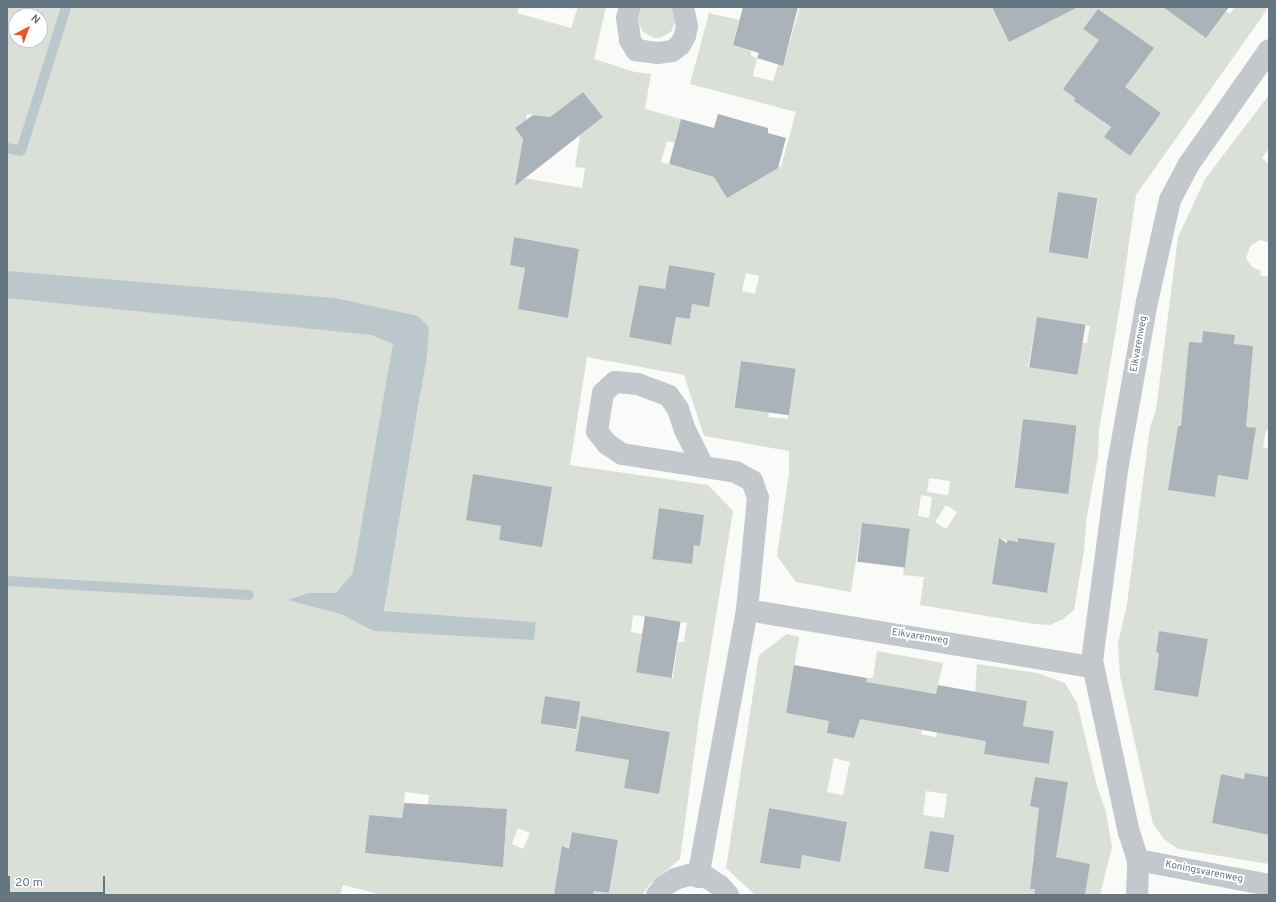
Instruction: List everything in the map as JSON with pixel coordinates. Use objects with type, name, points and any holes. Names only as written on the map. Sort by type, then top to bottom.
[{"type":"street","points":[[630,7],[627,18],[630,40],[636,50],[658,53],[672,51],[685,36],[687,26],[683,7]]},
{"type":"street","name":"Eikvarenweg","points":[[1137,895],[1138,860],[1129,833],[1093,667],[1096,625],[1118,464],[1148,296],[1170,200],[1189,164],[1269,50]]},
{"type":"street","points":[[698,876],[747,610],[758,498],[752,481],[736,472],[622,454],[607,444],[597,430],[602,393],[615,382],[638,384],[668,396],[678,409],[685,430],[703,466]]},
{"type":"street","name":"Eikvarenweg","points":[[747,610],[1093,667]]},
{"type":"street","name":"Koningsvarenweg","points":[[1138,860],[1269,885]]},
{"type":"street","points":[[657,895],[664,886],[675,879],[689,875],[708,878],[720,886],[728,895]]},
{"type":"shaded area","points":[[7,7],[519,7],[517,13],[571,28],[578,7],[606,7],[594,59],[635,72],[651,74],[645,109],[681,119],[674,143],[667,141],[661,162],[714,177],[764,162],[781,167],[796,112],[690,84],[709,13],[739,20],[733,45],[751,51],[751,55],[757,59],[753,76],[773,81],[778,65],[783,66],[800,7],[992,7],[1009,42],[1044,7],[1174,7],[1170,12],[1206,38],[1226,11],[1230,14],[1235,7],[1266,7],[1266,11],[1136,195],[1120,306],[1099,431],[1098,457],[1087,516],[1084,550],[1074,610],[1063,619],[1050,625],[1034,624],[920,605],[924,577],[903,575],[909,529],[862,523],[851,592],[796,582],[777,556],[789,473],[789,451],[704,436],[684,375],[587,357],[570,465],[708,485],[733,511],[699,719],[680,859],[649,885],[642,895],[593,895],[594,891],[609,893],[618,840],[572,832],[563,885],[554,895],[374,895],[375,893],[343,885],[340,895],[7,895]],"holes":[[[1098,9],[1115,21],[1101,41],[1083,29]],[[1097,68],[1161,113],[1130,156],[1104,137],[1111,127],[1074,101],[1075,98],[1063,89]],[[583,92],[603,117],[580,135],[575,167],[585,168],[582,188],[517,177],[523,139],[515,128],[526,120],[527,114],[550,117]],[[1058,192],[1098,199],[1089,258],[1048,252]],[[514,237],[579,249],[568,318],[518,309],[525,268],[510,265]],[[669,265],[715,273],[709,306],[692,304],[690,319],[676,317],[671,345],[629,337],[639,285],[665,289]],[[746,273],[759,276],[755,294],[742,291]],[[1037,317],[1090,326],[1087,343],[1082,343],[1076,375],[1028,367]],[[429,327],[420,399],[384,611],[536,622],[534,639],[375,631],[363,624]],[[741,361],[795,369],[788,419],[768,417],[769,411],[734,406]],[[1023,419],[1077,426],[1067,494],[1014,487]],[[929,478],[950,481],[948,495],[927,492]],[[921,495],[932,497],[929,518],[918,516]],[[946,505],[957,512],[946,529],[935,522]],[[659,508],[704,515],[700,545],[694,545],[691,564],[652,558]],[[1018,538],[1055,543],[1047,593],[992,584],[999,539],[1018,542]],[[633,615],[687,623],[684,642],[678,642],[673,678],[636,672],[642,634],[631,632]],[[545,696],[581,702],[576,730],[541,724]],[[605,720],[670,732],[659,794],[624,788],[629,760],[575,751],[579,726]],[[405,792],[429,795],[426,821],[473,807],[507,809],[503,867],[365,853],[369,815],[402,818]],[[518,828],[530,833],[523,849],[512,844]]]},
{"type":"shaded area","points":[[642,7],[672,7],[676,20],[671,32],[660,38],[654,38],[643,32],[638,21]]},
{"type":"shaded area","points":[[1269,95],[1269,148],[1262,158],[1269,164],[1269,243],[1260,240],[1250,246],[1246,258],[1252,267],[1261,271],[1260,275],[1269,277],[1269,431],[1266,430],[1263,447],[1269,449],[1269,777],[1245,773],[1244,779],[1221,774],[1212,823],[1269,835],[1269,864],[1178,849],[1164,839],[1153,824],[1120,676],[1118,644],[1127,604],[1150,427],[1156,410],[1178,237],[1205,179]],"holes":[[[1203,331],[1235,335],[1234,344],[1186,380],[1202,343]],[[1178,426],[1255,437],[1248,480],[1218,475],[1215,497],[1169,490]],[[1159,631],[1208,639],[1198,697],[1154,690],[1159,654],[1156,651]]]},
{"type":"shaded area","points":[[7,271],[335,298],[418,316],[429,327],[427,355],[384,611],[536,622],[534,640],[374,631],[341,614],[288,600],[308,593],[336,593],[353,573],[393,344],[372,335],[7,298]]},
{"type":"shaded area","points":[[787,634],[799,637],[786,713],[829,721],[859,722],[867,678],[873,678],[877,651],[943,663],[936,694],[905,689],[899,726],[922,730],[921,734],[936,737],[937,732],[975,695],[977,664],[1037,673],[1065,683],[1077,703],[1097,786],[1106,812],[1112,847],[1100,895],[1085,895],[1090,864],[1034,853],[1032,862],[1037,863],[1033,866],[1030,889],[1035,889],[1034,895],[755,895],[726,868],[759,655]],"holes":[[[993,696],[1023,726],[1054,731],[1049,764],[984,754]],[[834,758],[850,762],[843,795],[827,792]],[[1035,777],[1068,782],[1063,811],[1030,806]],[[926,791],[947,794],[944,818],[923,815]],[[769,808],[847,822],[840,861],[802,855],[799,869],[760,863]],[[930,831],[955,835],[949,872],[925,868]]]},
{"type":"building","points":[[743,7],[798,7],[783,66],[757,58],[759,53],[733,45]]},
{"type":"building","points":[[992,7],[1078,7],[1009,42]]},
{"type":"building","points":[[1163,7],[1229,7],[1206,38]]},
{"type":"building","points":[[1098,9],[1154,48],[1125,87],[1161,113],[1130,156],[1104,137],[1111,127],[1074,101],[1075,98],[1063,89],[1099,40],[1083,29]]},
{"type":"building","points":[[583,92],[603,117],[515,186],[523,139],[515,128],[533,115],[550,117]]},
{"type":"building","points":[[718,114],[768,128],[768,133],[786,138],[778,168],[727,198],[714,177],[669,164],[681,119],[714,128]]},
{"type":"building","points":[[1058,192],[1098,198],[1088,259],[1048,252]]},
{"type":"building","points":[[514,237],[579,249],[568,318],[518,309],[525,268],[510,265]]},
{"type":"building","points":[[669,265],[715,273],[709,307],[692,304],[690,319],[676,317],[671,345],[629,337],[639,285],[665,289]]},
{"type":"building","points":[[1037,317],[1085,325],[1077,375],[1029,367]]},
{"type":"building","points":[[1203,331],[1235,335],[1234,344],[1253,346],[1246,427],[1256,428],[1248,480],[1218,475],[1215,497],[1168,490],[1178,426],[1181,426],[1189,342],[1202,343]]},
{"type":"building","points":[[741,361],[795,369],[789,415],[734,408]]},
{"type":"building","points":[[1023,419],[1077,426],[1068,494],[1015,487]]},
{"type":"building","points":[[473,474],[552,487],[542,547],[499,540],[501,526],[466,520]]},
{"type":"building","points":[[659,508],[704,515],[700,546],[694,545],[692,564],[652,559]]},
{"type":"building","points":[[862,523],[910,529],[905,568],[857,562]]},
{"type":"building","points":[[999,538],[1007,543],[1007,540],[1018,542],[1018,538],[1055,543],[1047,593],[992,584]]},
{"type":"building","points":[[645,616],[681,622],[672,678],[636,672]]},
{"type":"building","points":[[1159,631],[1208,639],[1198,697],[1154,690],[1159,654],[1156,651]]},
{"type":"building","points":[[794,665],[867,678],[866,682],[936,694],[938,685],[1027,701],[1023,726],[1054,731],[1049,764],[984,754],[986,741],[860,719],[854,738],[827,733],[829,721],[786,713]]},
{"type":"building","points":[[545,696],[581,702],[576,729],[541,724]]},
{"type":"building","points":[[581,716],[670,732],[659,794],[624,788],[629,760],[575,751]]},
{"type":"building","points":[[1245,773],[1269,777],[1269,835],[1212,823],[1221,774],[1244,779]]},
{"type":"building","points":[[1035,777],[1068,782],[1056,857],[1090,864],[1085,895],[1034,895],[1035,889],[1030,889],[1039,808],[1030,806]]},
{"type":"building","points":[[404,803],[507,809],[503,867],[365,853],[369,815],[402,818]]},
{"type":"building","points":[[769,808],[847,822],[840,862],[802,855],[800,869],[760,863]]},
{"type":"building","points":[[930,831],[955,835],[949,872],[924,869]]},
{"type":"building","points":[[572,832],[618,840],[609,893],[594,891],[593,895],[554,895],[562,846],[569,849]]},
{"type":"waterway","points":[[7,148],[21,151],[66,7]]},
{"type":"waterway","points":[[7,581],[249,595]]}]
